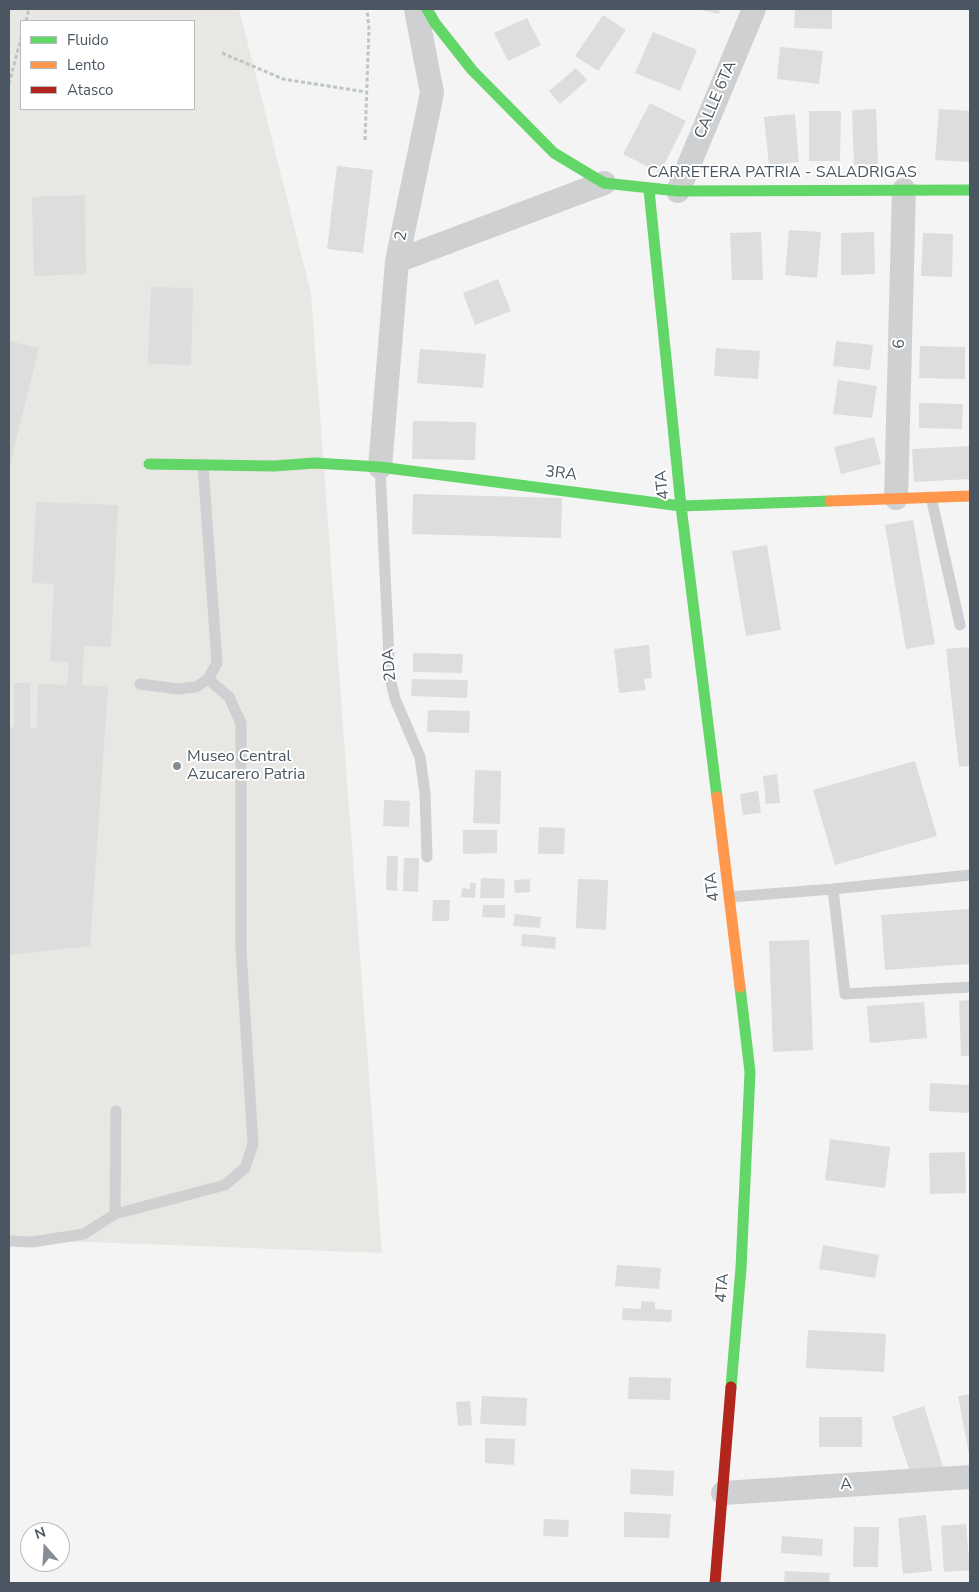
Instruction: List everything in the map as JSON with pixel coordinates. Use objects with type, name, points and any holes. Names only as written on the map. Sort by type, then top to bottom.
[{"type":"street","name":"2","points":[[380,467],[397,261],[432,93],[416,9]]},
{"type":"street","name":"CARRETERA PATRIA - SALADRIGAS","points":[[427,9],[435,23],[472,70],[554,153],[604,183],[649,190],[678,191],[970,190]]},
{"type":"street","name":"CALLE 6TA","points":[[678,191],[754,9]]},
{"type":"street","points":[[397,261],[604,183]]},
{"type":"street","name":"4TA","points":[[649,190],[681,506],[750,1072],[741,1268],[715,1583]]},
{"type":"street","name":"6","points":[[896,498],[904,190]]},
{"type":"street","name":"3RA","points":[[149,464],[274,466],[315,463],[380,467],[681,506],[970,496]]},
{"type":"street","name":"A","points":[[723,1493],[970,1477]]},
{"type":"lane","points":[[140,684],[179,689],[196,687],[208,679],[217,663],[203,464]]},
{"type":"lane","name":"2DA","points":[[380,467],[390,678],[395,700],[420,757],[425,792],[427,857]]},
{"type":"lane","points":[[931,497],[960,625]]},
{"type":"lane","points":[[9,1242],[32,1242],[84,1234],[115,1214],[225,1185],[245,1168],[253,1144],[241,950],[241,722],[229,697],[208,679]]},
{"type":"lane","points":[[730,897],[970,875]]},
{"type":"lane","points":[[833,889],[845,994],[970,987]]},
{"type":"lane","points":[[115,1214],[116,1111]]},
{"type":"path","points":[[365,140],[369,29],[367,9]]},
{"type":"path","points":[[9,84],[20,42]]},
{"type":"path","points":[[222,53],[283,79],[366,92]]},
{"type":"shaded area","name":"Museo Central Azucarero Patria","points":[[9,9],[239,9],[311,293],[382,1253],[9,1239]]},
{"type":"building","points":[[697,9],[720,9],[719,14]]},
{"type":"building","points":[[795,9],[832,9],[832,29],[794,28]]},
{"type":"building","points":[[603,15],[626,30],[598,71],[575,56]]},
{"type":"building","points":[[527,18],[541,45],[508,61],[494,33]]},
{"type":"building","points":[[653,32],[697,50],[680,91],[635,73]]},
{"type":"building","points":[[780,47],[823,51],[819,84],[777,79]]},
{"type":"building","points":[[576,68],[587,80],[560,104],[549,91]]},
{"type":"building","points":[[650,103],[686,121],[660,173],[623,154]]},
{"type":"building","points":[[876,109],[878,164],[854,165],[852,110]]},
{"type":"building","points":[[939,109],[970,111],[970,162],[935,160]]},
{"type":"building","points":[[809,111],[841,111],[840,161],[809,161]]},
{"type":"building","points":[[795,114],[799,162],[769,165],[764,117]]},
{"type":"building","points":[[337,166],[373,170],[363,253],[327,249]]},
{"type":"building","points":[[85,195],[86,274],[34,276],[32,197]]},
{"type":"building","points":[[789,230],[821,232],[817,278],[785,275]]},
{"type":"building","points":[[761,232],[763,280],[732,280],[730,233]]},
{"type":"building","points":[[874,232],[875,274],[841,275],[841,233]]},
{"type":"building","points":[[923,233],[953,234],[952,277],[921,276]]},
{"type":"building","points":[[498,279],[511,311],[475,325],[463,293]]},
{"type":"building","points":[[151,287],[193,288],[191,365],[148,364]]},
{"type":"building","points":[[9,341],[39,348],[9,468]]},
{"type":"building","points":[[836,341],[873,345],[870,370],[833,366]]},
{"type":"building","points":[[920,346],[965,347],[965,379],[919,378]]},
{"type":"building","points":[[716,348],[760,351],[758,379],[714,376]]},
{"type":"building","points":[[420,349],[486,354],[483,388],[417,383]]},
{"type":"building","points":[[838,380],[877,386],[872,418],[833,414]]},
{"type":"building","points":[[919,403],[963,404],[962,429],[919,428]]},
{"type":"building","points":[[413,421],[476,422],[475,460],[412,459]]},
{"type":"building","points":[[874,437],[881,464],[841,474],[834,447]]},
{"type":"building","points":[[970,446],[970,479],[914,482],[912,449]]},
{"type":"building","points":[[413,494],[562,498],[561,538],[412,534]]},
{"type":"building","points":[[36,502],[118,505],[111,647],[84,646],[82,685],[108,687],[90,946],[9,955],[9,727],[14,727],[14,683],[30,683],[30,727],[37,728],[38,684],[67,685],[69,662],[50,661],[54,584],[32,583]]},
{"type":"building","points":[[913,520],[935,644],[906,649],[885,525]]},
{"type":"building","points":[[767,545],[781,630],[746,636],[732,551]]},
{"type":"building","points":[[649,645],[652,678],[644,679],[646,690],[619,693],[614,649]]},
{"type":"building","points":[[970,647],[970,766],[959,767],[946,649]]},
{"type":"building","points":[[413,653],[463,654],[462,673],[413,672]]},
{"type":"building","points":[[412,679],[468,680],[467,698],[411,696]]},
{"type":"building","points":[[428,710],[470,711],[469,733],[427,732]]},
{"type":"building","points":[[915,761],[937,836],[835,865],[813,790]]},
{"type":"building","points":[[475,770],[501,771],[500,824],[473,823]]},
{"type":"building","points":[[777,774],[780,803],[766,804],[763,776]]},
{"type":"building","points":[[758,791],[761,813],[743,815],[740,794]]},
{"type":"building","points":[[384,800],[410,801],[409,827],[383,826]]},
{"type":"building","points":[[539,827],[565,828],[564,854],[538,854]]},
{"type":"building","points":[[463,830],[497,830],[497,853],[463,854]]},
{"type":"building","points":[[387,856],[398,856],[397,891],[386,890]]},
{"type":"building","points":[[404,858],[419,858],[418,892],[403,891]]},
{"type":"building","points":[[481,878],[505,879],[504,898],[480,898]]},
{"type":"building","points":[[530,879],[530,892],[515,893],[514,880]]},
{"type":"building","points":[[578,879],[608,880],[606,930],[576,928]]},
{"type":"building","points":[[470,883],[476,883],[475,898],[461,897],[462,888],[470,889]]},
{"type":"building","points":[[433,900],[450,900],[449,921],[432,921]]},
{"type":"building","points":[[483,905],[505,905],[505,918],[482,917]]},
{"type":"building","points":[[970,909],[970,964],[885,970],[881,915]]},
{"type":"building","points":[[515,914],[541,917],[540,928],[513,926]]},
{"type":"building","points":[[522,934],[556,937],[555,949],[521,946]]},
{"type":"building","points":[[809,940],[813,1050],[773,1052],[769,941]]},
{"type":"building","points":[[970,1000],[970,1056],[961,1056],[959,1001]]},
{"type":"building","points":[[924,1002],[927,1038],[870,1043],[867,1006]]},
{"type":"building","points":[[930,1083],[970,1085],[970,1113],[929,1111]]},
{"type":"building","points":[[830,1139],[890,1147],[885,1188],[825,1180]]},
{"type":"building","points":[[965,1152],[966,1193],[930,1194],[929,1153]]},
{"type":"building","points":[[823,1245],[879,1255],[875,1278],[819,1269]]},
{"type":"building","points":[[617,1265],[661,1268],[659,1289],[615,1286]]},
{"type":"building","points":[[641,1301],[655,1302],[655,1309],[672,1310],[671,1322],[622,1320],[623,1308],[641,1309]]},
{"type":"building","points":[[808,1330],[886,1334],[884,1372],[806,1368]]},
{"type":"building","points":[[629,1377],[671,1378],[670,1400],[628,1399]]},
{"type":"building","points":[[970,1394],[970,1454],[969,1454],[958,1396]]},
{"type":"building","points":[[482,1396],[527,1398],[526,1426],[480,1424]]},
{"type":"building","points":[[470,1401],[472,1425],[458,1426],[456,1402]]},
{"type":"building","points":[[924,1406],[943,1467],[912,1478],[892,1417]]},
{"type":"building","points":[[819,1417],[862,1417],[862,1447],[819,1447]]},
{"type":"building","points":[[485,1438],[515,1439],[514,1465],[485,1463]]},
{"type":"building","points":[[631,1469],[674,1471],[673,1496],[630,1494]]},
{"type":"building","points":[[624,1512],[671,1514],[669,1538],[624,1537]]},
{"type":"building","points":[[926,1515],[932,1571],[903,1574],[898,1518]]},
{"type":"building","points":[[544,1519],[569,1520],[568,1537],[543,1536]]},
{"type":"building","points":[[966,1524],[970,1570],[944,1572],[941,1526]]},
{"type":"building","points":[[854,1527],[879,1527],[878,1567],[853,1567]]},
{"type":"building","points":[[782,1536],[823,1539],[822,1556],[781,1553]]},
{"type":"building","points":[[785,1571],[830,1573],[829,1583],[784,1583]]},
{"type":"traffic: fast","points":[[427,9],[435,23],[472,70],[554,153],[604,183],[678,191],[970,190]]},
{"type":"traffic: fast","points":[[649,190],[681,506],[717,797]]},
{"type":"traffic: fast","points":[[149,464],[274,466],[315,463],[380,467],[681,506],[830,501]]},
{"type":"traffic: fast","points":[[731,1387],[741,1268],[750,1072],[740,987]]},
{"type":"traffic: slow","points":[[830,501],[970,496]]},
{"type":"traffic: slow","points":[[717,797],[740,987]]},
{"type":"traffic: jam","points":[[715,1583],[731,1387]]},
{"type":"place","name":"Museo Central Azucarero Patria","points":[[177,766]]}]
